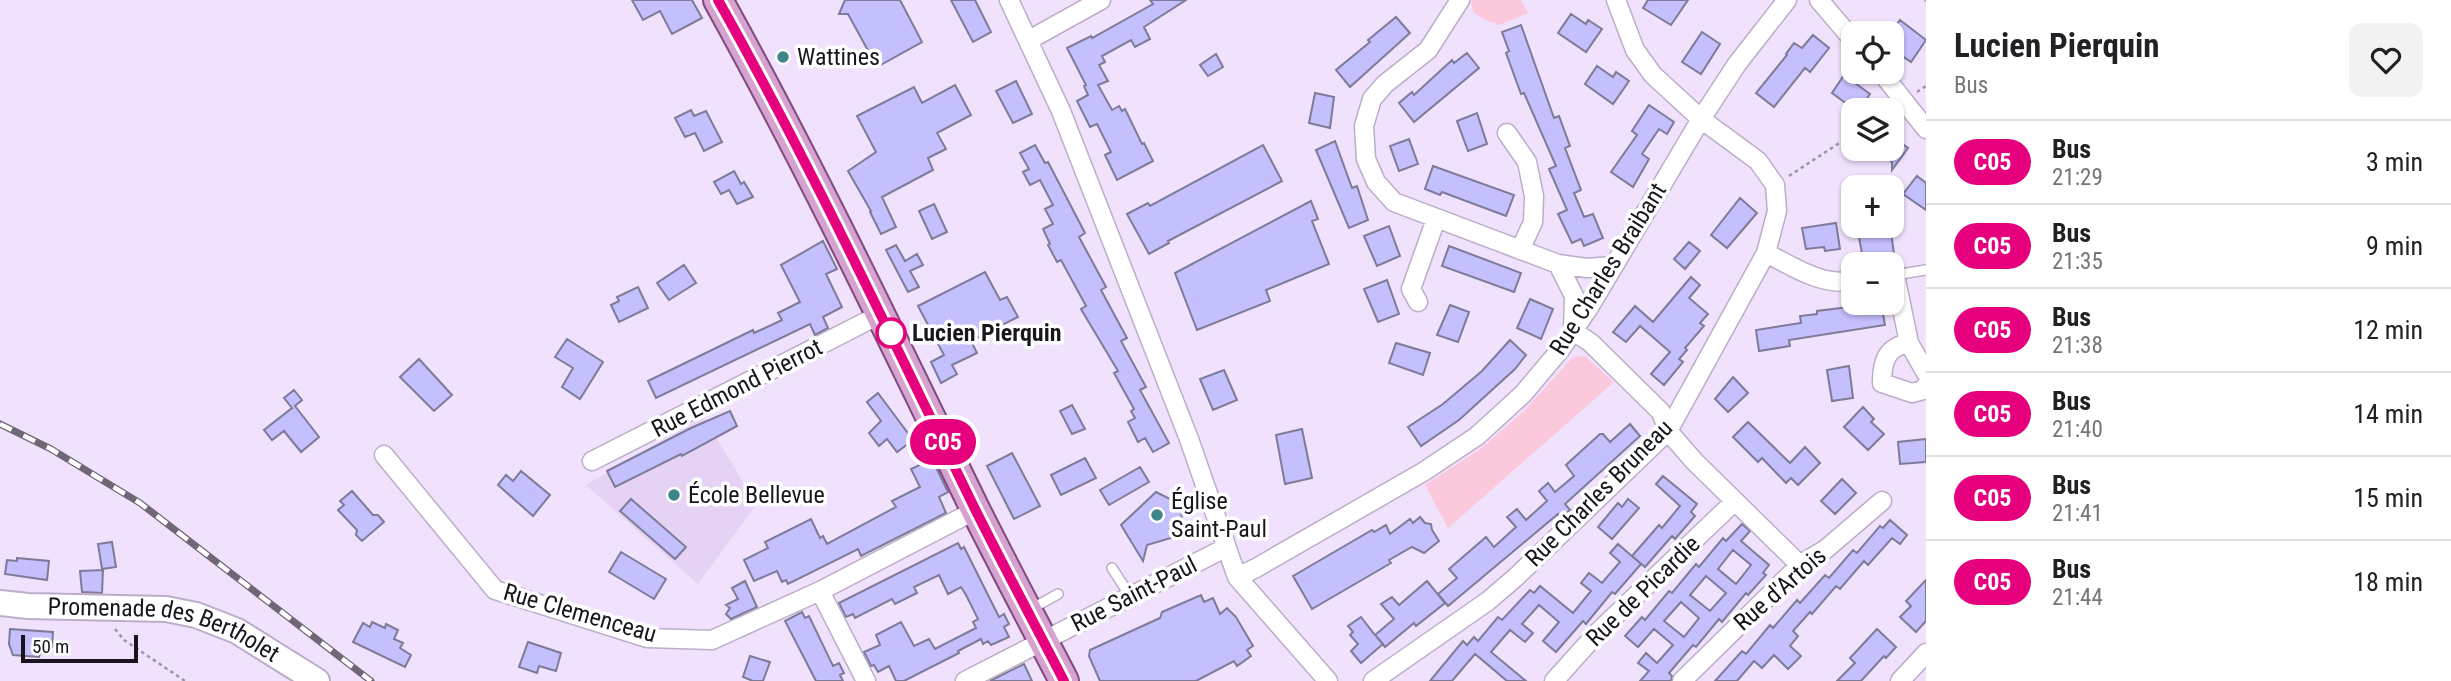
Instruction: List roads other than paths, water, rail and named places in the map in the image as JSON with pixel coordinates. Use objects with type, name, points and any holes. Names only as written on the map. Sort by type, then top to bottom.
[{"type":"main road","points":[[718,0],[765,85],[1064,681]]},
{"type":"street","points":[[1009,0],[1061,111],[1189,439],[1237,577],[1328,681]]},
{"type":"street","points":[[1029,40],[1101,0]]},
{"type":"street","points":[[1460,0],[1428,50],[1385,84],[1372,99],[1364,126],[1366,159],[1376,182],[1394,202],[1559,264],[1587,268],[1613,265]]},
{"type":"street","points":[[1616,0],[1635,50],[1653,75],[1701,119]]},
{"type":"street","name":"Rue Charles Braibant","points":[[1237,577],[1423,472],[1477,436],[1523,394],[1573,331],[1701,119],[1737,64],[1787,0]]},
{"type":"street","points":[[1819,0],[1841,26]]},
{"type":"street","points":[[1890,84],[1926,130]]},
{"type":"street","name":"Rue Charles Bruneau","points":[[1373,681],[1507,585],[1668,431],[1766,253],[1777,211],[1775,185],[1758,161],[1701,119]]},
{"type":"street","points":[[1507,134],[1527,162],[1534,196],[1534,222],[1520,250]]},
{"type":"street","points":[[1419,302],[1411,289],[1436,219]]},
{"type":"street","points":[[1766,253],[1818,279],[1841,283]]},
{"type":"street","points":[[1559,264],[1574,296],[1573,331],[1591,344],[1661,412],[1668,431],[1734,502],[1800,565]]},
{"type":"street","name":"Rue Edmond Pierrot","points":[[592,461],[881,314]]},
{"type":"street","points":[[1902,315],[1909,343],[1926,373]]},
{"type":"street","points":[[1909,343],[1899,345],[1887,354],[1882,366],[1882,383],[1912,393],[1923,390],[1926,386]]},
{"type":"street","name":"Rue Clemenceau","points":[[384,455],[495,590],[648,638],[712,640],[820,591],[976,510]]},
{"type":"street","name":"Rue d'Artois","points":[[1682,681],[1800,565],[1826,549],[1882,501]]},
{"type":"street","name":"Rue de Picardie","points":[[1554,681],[1599,631],[1734,502]]},
{"type":"street","name":"Rue Saint-Paul","points":[[965,681],[1225,548]]},
{"type":"street","points":[[820,591],[866,681]]},
{"type":"street","name":"Promenade des Bertholet","points":[[0,603],[166,609],[208,619],[243,634],[317,681]]},
{"type":"street","points":[[1900,681],[1926,653]]},
{"type":"lane","points":[[1904,274],[1926,270]]},
{"type":"lane","points":[[1112,568],[1130,596]]},
{"type":"lane","points":[[1028,610],[1058,594]]},
{"type":"railway","points":[[0,424],[51,449],[140,503],[371,681]]},
{"type":"place","name":"Wattines","points":[[783,57]]},
{"type":"place","name":"Lucien Pierquin","points":[[891,333]]},
{"type":"place","name":"École Bellevue","points":[[674,495]]},
{"type":"place","name":"Église Saint-Paul","points":[[1157,515]]}]
